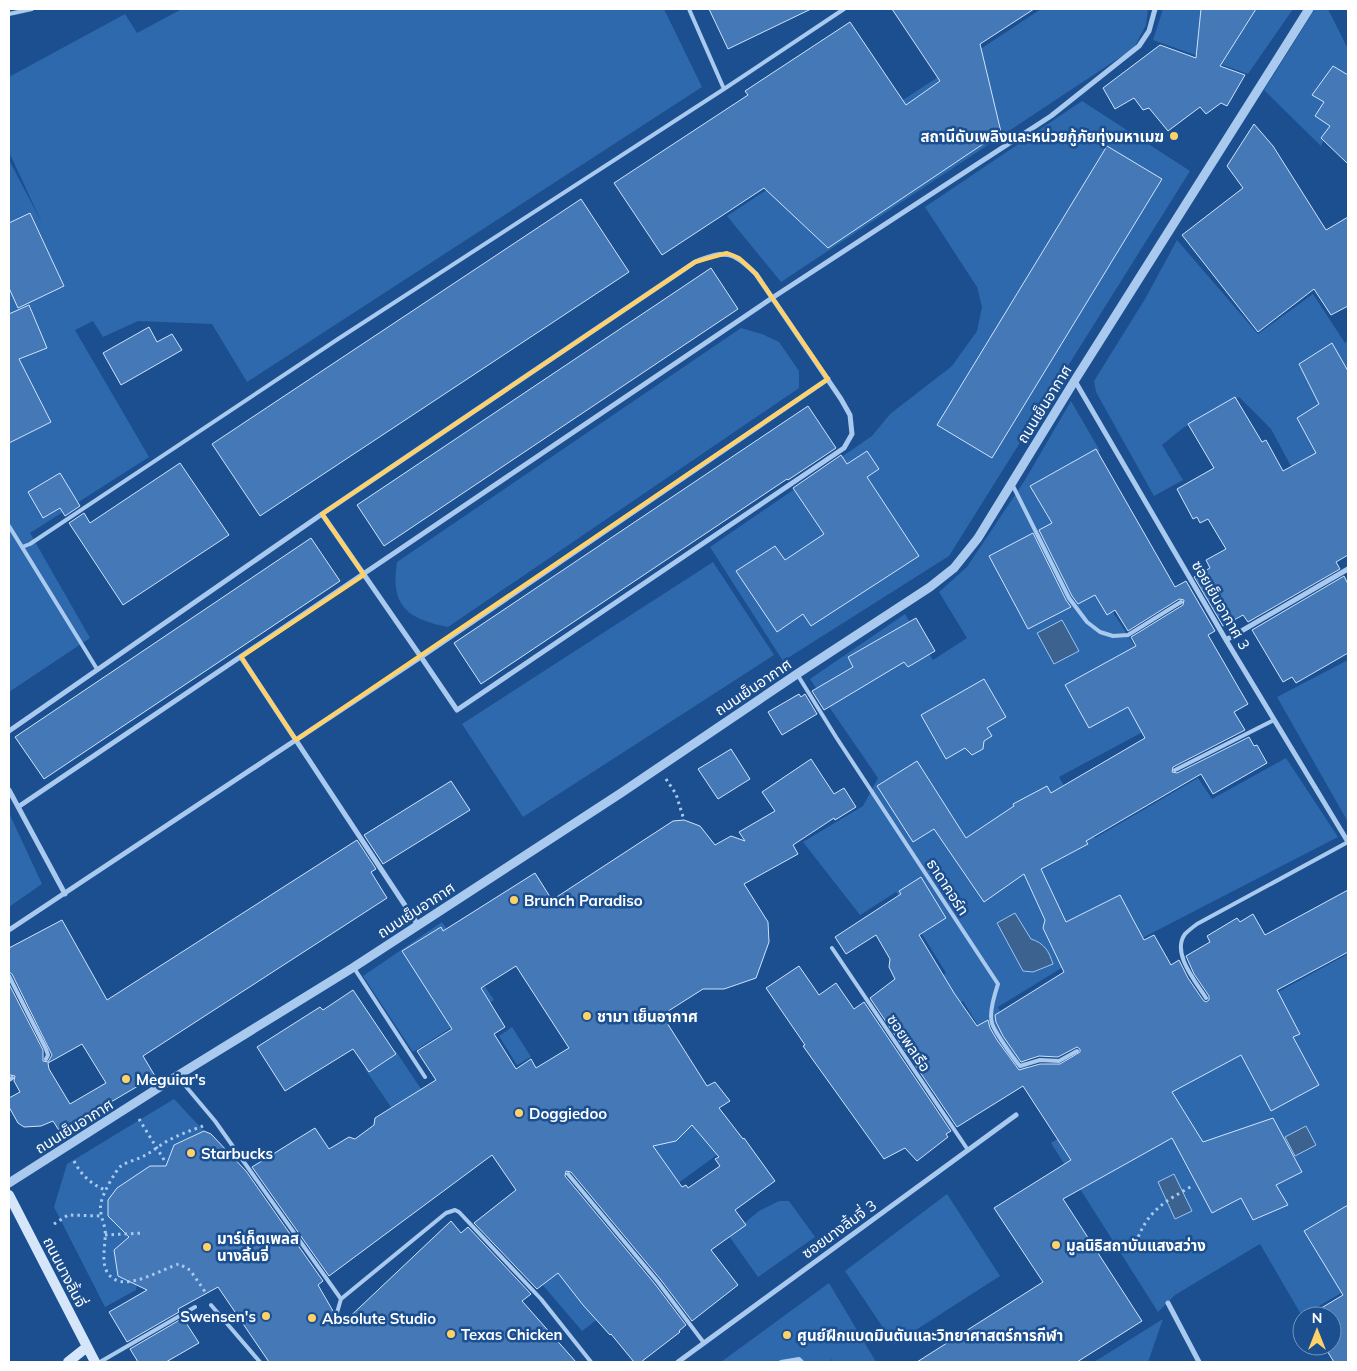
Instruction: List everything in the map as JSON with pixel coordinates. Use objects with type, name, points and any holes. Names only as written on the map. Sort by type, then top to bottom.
[{"type":"main road","name":"ถนนนางลิ้นจี่","points":[[9,1194],[95,1362]]},
{"type":"main road","points":[[68,1362],[87,1347]]},
{"type":"street","points":[[18,807],[772,298],[1051,116],[1138,46],[1149,31],[1155,9]]},
{"type":"street","name":"ถนนเย็นอากาศ","points":[[9,1183],[177,1076],[354,967],[659,768],[797,674],[930,587],[954,568],[978,538],[1075,380],[1309,9]]},
{"type":"street","points":[[9,731],[322,514],[695,262],[714,255],[727,253],[740,258],[756,274],[828,379],[850,415],[852,434],[844,448],[458,710],[322,514]]},
{"type":"street","points":[[9,930],[421,657],[828,379]]},
{"type":"street","name":"ซอยเย็นอากาศ 3","points":[[1075,380],[1226,640],[1348,842]]},
{"type":"street","points":[[1226,640],[1348,569]]},
{"type":"street","points":[[241,657],[418,925]]},
{"type":"street","points":[[9,790],[65,894]]},
{"type":"street","name":"ซอยนางลิ้นจี่ 3","points":[[678,1362],[1016,1115]]},
{"type":"street","points":[[1168,1303],[1199,1362]]},
{"type":"lane","points":[[9,14],[32,9]]},
{"type":"lane","points":[[690,9],[724,89]]},
{"type":"lane","points":[[22,547],[30,544],[338,338],[724,89],[844,9]]},
{"type":"lane","points":[[1012,483],[1069,598],[1087,622],[1100,632],[1113,636],[1128,635],[1181,602]]},
{"type":"lane","points":[[9,526],[97,669]]},
{"type":"lane","name":"ธาดาคอร์ท","points":[[797,674],[998,984],[994,995],[992,1022],[1012,1058],[1020,1066],[1040,1060],[1059,1061],[1077,1050]]},
{"type":"lane","points":[[1175,770],[1274,720]]},
{"type":"lane","points":[[1206,998],[1184,963],[1180,945],[1185,935],[1197,924],[1348,842]]},
{"type":"lane","name":"ซอยพลเรือ","points":[[832,948],[968,1150]]},
{"type":"lane","points":[[354,967],[425,1078]]},
{"type":"lane","points":[[9,976],[46,1049],[48,1055],[46,1059]]},
{"type":"lane","points":[[18,1008],[24,1005]]},
{"type":"lane","points":[[35,1039],[40,1036]]},
{"type":"lane","points":[[177,1076],[215,1121],[341,1298]]},
{"type":"lane","points":[[568,1174],[658,1282],[704,1343]]},
{"type":"lane","points":[[336,1316],[341,1298],[446,1213],[455,1210],[541,1298],[591,1362]]},
{"type":"lane","points":[[211,1305],[260,1362]]},
{"type":"lane","points":[[100,1362],[195,1307]]},
{"type":"lane","points":[[782,1362],[799,1359],[802,1362]]},
{"type":"path","points":[[659,768],[676,794],[684,820]]},
{"type":"path","points":[[211,1305],[204,1289],[190,1270],[179,1264],[129,1282],[113,1279],[107,1270],[103,1255],[106,1235],[101,1216],[101,1202],[120,1167],[141,1157],[170,1139],[215,1121]]},
{"type":"path","points":[[143,1125],[166,1163]]},
{"type":"path","points":[[76,1165],[84,1176],[95,1185],[106,1190]]},
{"type":"path","points":[[1136,1243],[1146,1219],[1162,1204],[1192,1186]]},
{"type":"path","points":[[54,1224],[68,1215],[101,1216]]},
{"type":"path","points":[[106,1235],[144,1233]]},
{"type":"highlighted area","points":[[727,253],[739,258],[756,274],[828,379],[296,740],[241,657],[364,575],[322,514],[695,262]]},
{"type":"shaded area","points":[[182,9],[664,9],[702,87],[247,382],[212,324],[138,321],[103,337],[93,321],[75,330],[149,457],[30,533],[90,638],[9,692],[9,160],[42,223],[9,152],[9,77],[125,14],[137,33]]},
{"type":"shaded area","points":[[1041,9],[1148,9],[1146,25],[1134,48],[781,282],[727,216]]},
{"type":"shaded area","points":[[1163,9],[1293,9],[1248,74],[1153,40]]},
{"type":"shaded area","points":[[1315,9],[1328,9],[1348,49],[1348,80],[1321,146],[1264,90]]},
{"type":"shaded area","points":[[1082,101],[1190,171],[949,556],[783,661],[710,547],[872,436],[890,414],[952,366],[977,331],[982,307],[977,287],[925,207]]},
{"type":"shaded area","points":[[1177,240],[1258,334],[1313,294],[1345,343],[1348,341],[1348,384],[1304,419],[1321,452],[1292,468],[1271,429],[1239,397],[1183,428],[1162,445],[1183,480],[1154,496],[1096,392],[1094,381],[1145,299]]},
{"type":"shaded area","points":[[741,328],[762,334],[779,342],[799,371],[799,388],[448,627],[422,620],[404,608],[396,590],[397,562]]},
{"type":"shaded area","points":[[1071,401],[1100,451],[1044,488],[1107,603],[1178,713],[1059,777],[1095,838],[1198,778],[1212,799],[1286,758],[1338,837],[1096,962],[1089,951],[998,1007],[1032,1075],[1015,1086],[963,1001],[900,1043],[883,1014],[946,973],[896,892],[860,915],[803,842],[863,806],[878,778],[810,679],[905,614],[933,660],[967,638],[939,592],[967,567],[1025,480]]},
{"type":"shaded area","points":[[713,562],[774,655],[523,817],[462,724]]},
{"type":"shaded area","points":[[1062,620],[1079,651],[1054,664],[1037,633]]},
{"type":"shaded area","points":[[1348,660],[1348,822],[1277,697]]},
{"type":"shaded area","points":[[9,813],[42,884],[9,907]]},
{"type":"shaded area","points":[[1015,913],[1031,939],[1045,948],[1053,964],[1033,972],[1023,971],[997,923]]},
{"type":"shaded area","points":[[442,922],[494,1000],[413,1052],[363,976]]},
{"type":"shaded area","points":[[1348,954],[1348,1289],[1319,1306],[1296,1306],[1260,1244],[1175,1295],[1158,1312],[1051,1143],[1163,1073],[1155,1059]]},
{"type":"shaded area","points":[[512,1027],[531,1057],[517,1065],[499,1036]]},
{"type":"shaded area","points":[[395,1050],[423,1092],[395,1113],[365,1069]]},
{"type":"shaded area","points":[[613,1076],[732,1144],[648,1205]]},
{"type":"shaded area","points":[[174,1099],[204,1131],[174,1145],[142,1238],[136,1290],[105,1307],[54,1207],[67,1164]]},
{"type":"shaded area","points":[[1306,1126],[1316,1145],[1295,1156],[1285,1137]]},
{"type":"shaded area","points":[[1174,1174],[1192,1211],[1175,1219],[1158,1182]]},
{"type":"shaded area","points":[[947,1194],[1000,1276],[894,1344],[845,1271]]},
{"type":"shaded area","points":[[779,1201],[789,1201],[815,1237],[758,1277],[729,1236],[759,1211]]},
{"type":"shaded area","points":[[613,1233],[648,1281],[582,1331],[541,1283]]},
{"type":"shaded area","points":[[829,1283],[876,1362],[833,1362],[830,1357],[832,1362],[721,1362]]},
{"type":"shaded area","points":[[1163,1319],[1148,1362],[1094,1362]]},
{"type":"building","points":[[709,9],[811,9],[728,49]]},
{"type":"building","points":[[892,9],[1034,9],[980,44],[1001,132],[828,248],[764,188],[662,255],[614,183],[748,95],[745,91],[850,22],[906,105],[940,81]]},
{"type":"building","points":[[1201,9],[1256,9],[1220,66],[1245,75],[1227,106],[1221,103],[1206,114],[1200,107],[1168,131],[1149,108],[1143,110],[1134,98],[1115,109],[1103,88],[1160,45],[1196,58]]},
{"type":"building","points":[[1333,66],[1348,75],[1348,164],[1321,138],[1330,126],[1315,116],[1324,102],[1312,95]]},
{"type":"building","points":[[1254,124],[1273,146],[1326,230],[1348,217],[1348,306],[1331,315],[1314,289],[1258,332],[1182,235],[1243,188],[1227,166]]},
{"type":"building","points":[[1107,146],[1162,179],[992,458],[937,425]]},
{"type":"building","points":[[581,199],[629,272],[260,516],[212,444]]},
{"type":"building","points":[[30,213],[64,286],[18,308],[9,288],[9,223]]},
{"type":"building","points":[[711,268],[738,309],[384,546],[357,505]]},
{"type":"building","points":[[29,305],[47,348],[19,359],[51,422],[9,443],[9,314]]},
{"type":"building","points":[[149,327],[157,342],[172,334],[182,350],[121,385],[103,353]]},
{"type":"building","points":[[1332,343],[1348,371],[1348,555],[1336,562],[1340,569],[1248,622],[1243,615],[1223,626],[1194,577],[1210,568],[1206,560],[1226,549],[1208,519],[1200,523],[1197,517],[1193,519],[1177,489],[1214,468],[1188,424],[1235,397],[1262,442],[1266,440],[1283,471],[1316,453],[1297,418],[1319,404],[1299,364]]},
{"type":"building","points":[[808,406],[836,448],[481,684],[454,643]]},
{"type":"building","points":[[1096,449],[1175,587],[1186,581],[1215,631],[1208,635],[1248,704],[1234,712],[1245,730],[1173,767],[1172,772],[1177,773],[1249,737],[1254,746],[1257,745],[1267,763],[1213,794],[1201,774],[1086,841],[1088,844],[1041,869],[1066,922],[1120,895],[1144,940],[1154,935],[1171,965],[1179,960],[1188,978],[1206,1002],[1209,1000],[1209,996],[1194,974],[1186,956],[1210,942],[1207,936],[1237,918],[1240,922],[1253,914],[1265,935],[1348,890],[1348,952],[1277,990],[1300,1034],[1293,1037],[1319,1085],[1271,1111],[1241,1055],[1172,1092],[1203,1142],[1273,1118],[1302,1172],[1276,1185],[1288,1205],[1253,1220],[1241,1198],[1212,1213],[1172,1138],[1063,1199],[1142,1321],[1077,1362],[917,1362],[1043,1282],[994,1208],[1071,1160],[1023,1086],[957,1127],[870,998],[895,979],[889,967],[890,959],[876,935],[846,954],[835,937],[901,894],[899,891],[921,877],[946,918],[919,935],[954,993],[977,1026],[988,1020],[997,1040],[1019,1070],[1040,1064],[1060,1064],[1080,1052],[1080,1049],[1077,1047],[1058,1057],[1039,1056],[1021,1062],[996,1022],[995,1015],[1064,972],[1043,928],[1045,920],[1024,874],[984,902],[934,829],[913,842],[877,786],[917,761],[966,838],[1014,806],[1013,804],[1047,786],[1051,793],[1145,738],[1128,707],[1089,728],[1065,685],[1136,646],[1131,637],[1183,605],[1184,600],[1179,599],[1128,631],[1115,610],[1107,615],[1095,595],[1078,604],[1072,596],[1039,530],[1052,523],[1030,486]]},
{"type":"building","points":[[867,451],[879,469],[867,477],[919,556],[811,626],[803,614],[777,632],[736,571],[775,546],[785,560],[824,534],[793,488],[841,455],[847,464]]},
{"type":"building","points":[[180,463],[229,535],[123,605],[69,523],[84,513],[90,523]]},
{"type":"building","points":[[60,473],[80,506],[65,516],[60,508],[43,518],[28,492]]},
{"type":"building","points":[[1033,533],[1071,607],[1028,629],[989,556]]},
{"type":"building","points":[[311,538],[340,581],[44,779],[15,737]]},
{"type":"building","points":[[1344,576],[1348,584],[1348,653],[1296,683],[1292,677],[1283,682],[1252,630]]},
{"type":"building","points":[[916,618],[935,651],[908,667],[904,662],[824,710],[812,691],[853,667],[848,657]]},
{"type":"building","points":[[984,679],[1006,717],[987,728],[992,736],[984,741],[983,749],[972,755],[965,748],[946,759],[921,715]]},
{"type":"building","points":[[799,694],[801,697],[805,694],[817,714],[782,735],[768,712]]},
{"type":"building","points":[[731,749],[750,779],[718,799],[698,769]]},
{"type":"building","points":[[811,759],[834,794],[844,788],[856,807],[835,820],[834,818],[793,845],[798,854],[744,884],[768,922],[769,942],[756,978],[724,989],[703,989],[662,1015],[707,1086],[715,1082],[730,1101],[719,1108],[744,1138],[775,1181],[735,1210],[746,1225],[711,1250],[738,1285],[692,1321],[661,1280],[571,1172],[566,1171],[565,1176],[655,1284],[686,1325],[680,1332],[641,1362],[634,1362],[611,1334],[583,1305],[558,1273],[537,1289],[474,1223],[516,1190],[492,1155],[329,1276],[252,1167],[315,1128],[329,1149],[349,1137],[355,1139],[374,1125],[375,1118],[436,1080],[417,1051],[452,1029],[402,951],[441,927],[443,931],[535,873],[552,900],[673,821],[684,820],[700,826],[715,845],[731,836],[745,841],[739,832],[775,811],[762,792]],"holes":[[[516,966],[569,1048],[536,1068],[531,1059],[516,1069],[494,1034],[505,1027],[481,988]],[[692,1125],[719,1157],[715,1159],[720,1166],[688,1188],[686,1185],[682,1187],[653,1146],[676,1141]]]},
{"type":"building","points":[[451,781],[470,810],[383,864],[364,835]]},
{"type":"building","points":[[357,840],[376,869],[371,872],[387,898],[143,1056],[155,1076],[60,1132],[53,1121],[41,1126],[24,1127],[18,1123],[9,1107],[9,1098],[20,1092],[14,1081],[15,1076],[10,1075],[9,1072],[9,984],[43,1050],[43,1061],[48,1062],[52,1055],[12,974],[9,972],[9,948],[62,920],[107,1000]],"holes":[[[82,1044],[106,1083],[70,1104],[49,1069],[48,1063]]]},
{"type":"building","points":[[799,966],[819,995],[836,983],[854,1009],[864,1002],[951,1131],[946,1134],[948,1137],[917,1161],[905,1148],[884,1159],[803,1046],[805,1045],[766,988]]},
{"type":"building","points":[[353,990],[396,1054],[369,1072],[353,1049],[285,1091],[257,1047],[320,1007],[323,1010]]},
{"type":"building","name":"มาร์เก็ตเพลส นางลิ้นจี่","points":[[204,1131],[211,1134],[246,1171],[323,1281],[318,1285],[333,1311],[333,1318],[338,1319],[341,1325],[451,1221],[461,1233],[468,1227],[531,1294],[522,1301],[576,1362],[269,1362],[218,1287],[178,1309],[179,1312],[127,1342],[109,1312],[147,1290],[118,1276],[114,1250],[129,1237],[108,1216],[108,1200],[117,1188],[150,1166],[166,1166],[174,1145]]},
{"type":"building","points":[[1348,1205],[1348,1362],[1334,1362],[1330,1356],[1342,1356],[1342,1306],[1325,1306],[1343,1295],[1304,1231]]},
{"type":"building","points":[[183,1318],[199,1343],[166,1362],[138,1362],[130,1349]]},
{"type":"place","name":"สถานีดับเพลิงและหน่วยกู้ภัยทุ่งมหาเมฆ","points":[[1174,136]]},
{"type":"place","name":"Brunch Paradiso","points":[[514,900]]},
{"type":"place","name":"ชามา เย็นอากาศ","points":[[587,1016]]},
{"type":"place","name":"Meguiar's","points":[[126,1079]]},
{"type":"place","name":"Doggiedoo","points":[[519,1113]]},
{"type":"place","name":"Starbucks","points":[[191,1153]]},
{"type":"place","name":"มูลนิธิสถาบันแสงสว่าง","points":[[1056,1245]]},
{"type":"place","name":"มาร์เก็ตเพลส นางลิ้นจี่","points":[[207,1247]]},
{"type":"place","name":"Swensen's","points":[[266,1316]]},
{"type":"place","name":"Absolute Studio","points":[[312,1318]]},
{"type":"place","name":"Texas Chicken","points":[[451,1334]]},
{"type":"place","name":"ศูนย์ฝึกแบดมินตันและวิทยาศาสตร์การกีฬา","points":[[787,1335]]}]
